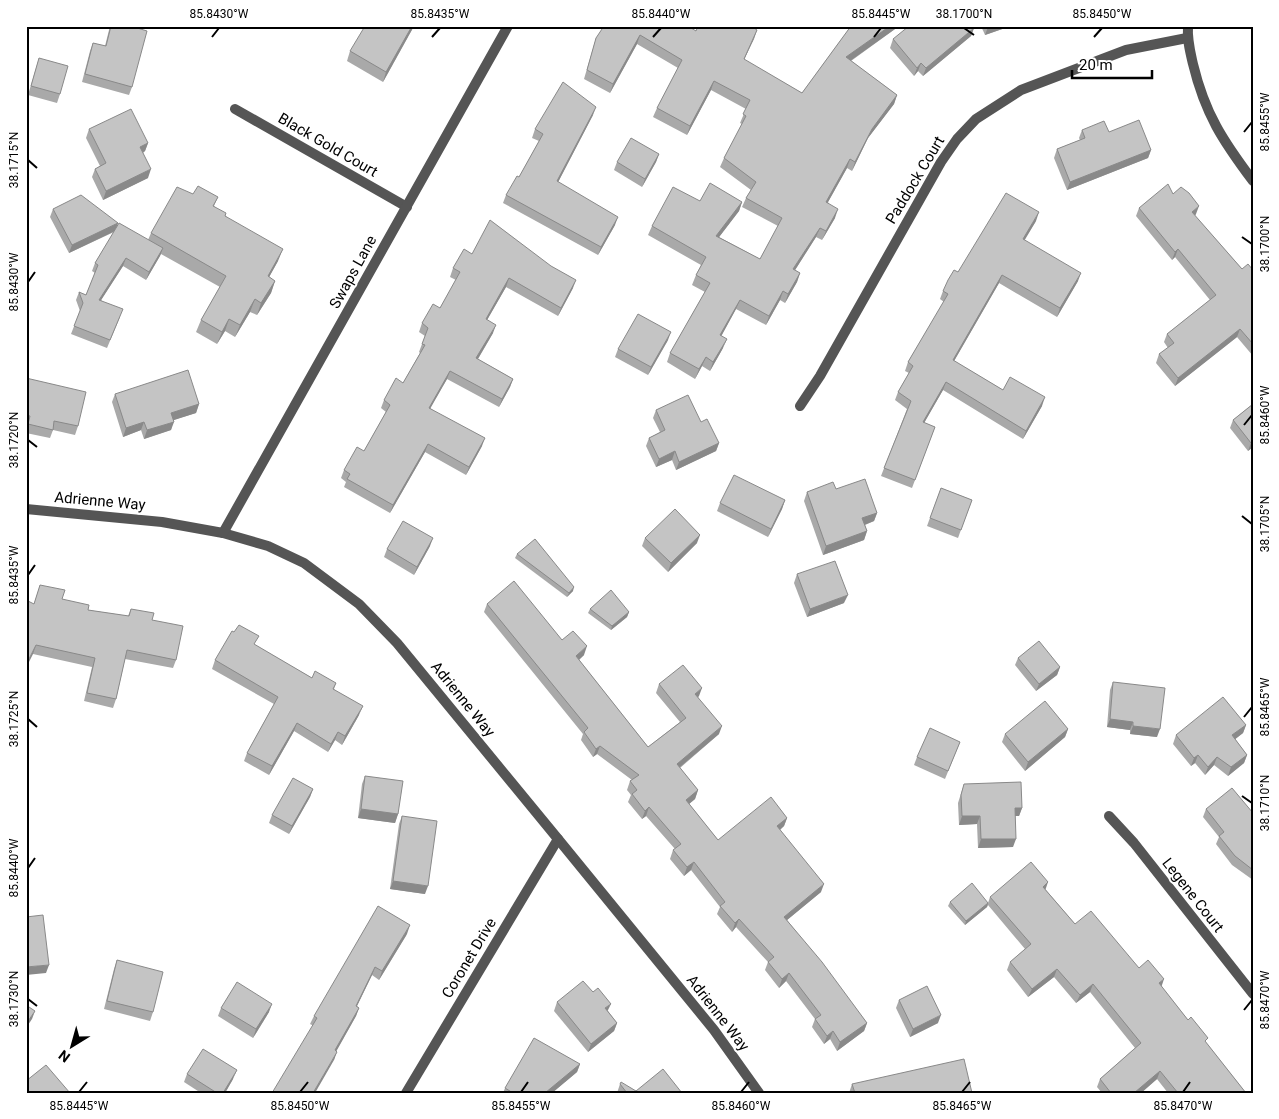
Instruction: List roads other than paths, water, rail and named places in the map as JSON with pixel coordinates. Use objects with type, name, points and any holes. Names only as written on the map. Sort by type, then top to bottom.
[{"type":"street","name":"Swaps Lane","points":[[223,533],[508,26]]},
{"type":"street","points":[[1188,26],[1187,38],[1200,94],[1208,114],[1228,148],[1253,181]]},
{"type":"street","name":"Paddock Court","points":[[800,406],[820,376],[941,162],[976,118],[1021,90],[1126,50],[1187,38]]},
{"type":"street","name":"Black Gold Court","points":[[235,108],[407,207]]},
{"type":"street","name":"Adrienne Way","points":[[26,509],[162,522],[223,533],[268,546],[304,564],[359,604],[397,643],[714,1030],[758,1093]]},
{"type":"street","name":"Legene Court","points":[[1109,816],[1134,843],[1253,994]]},
{"type":"street","name":"Coronet Drive","points":[[406,1093],[558,839]]}]
